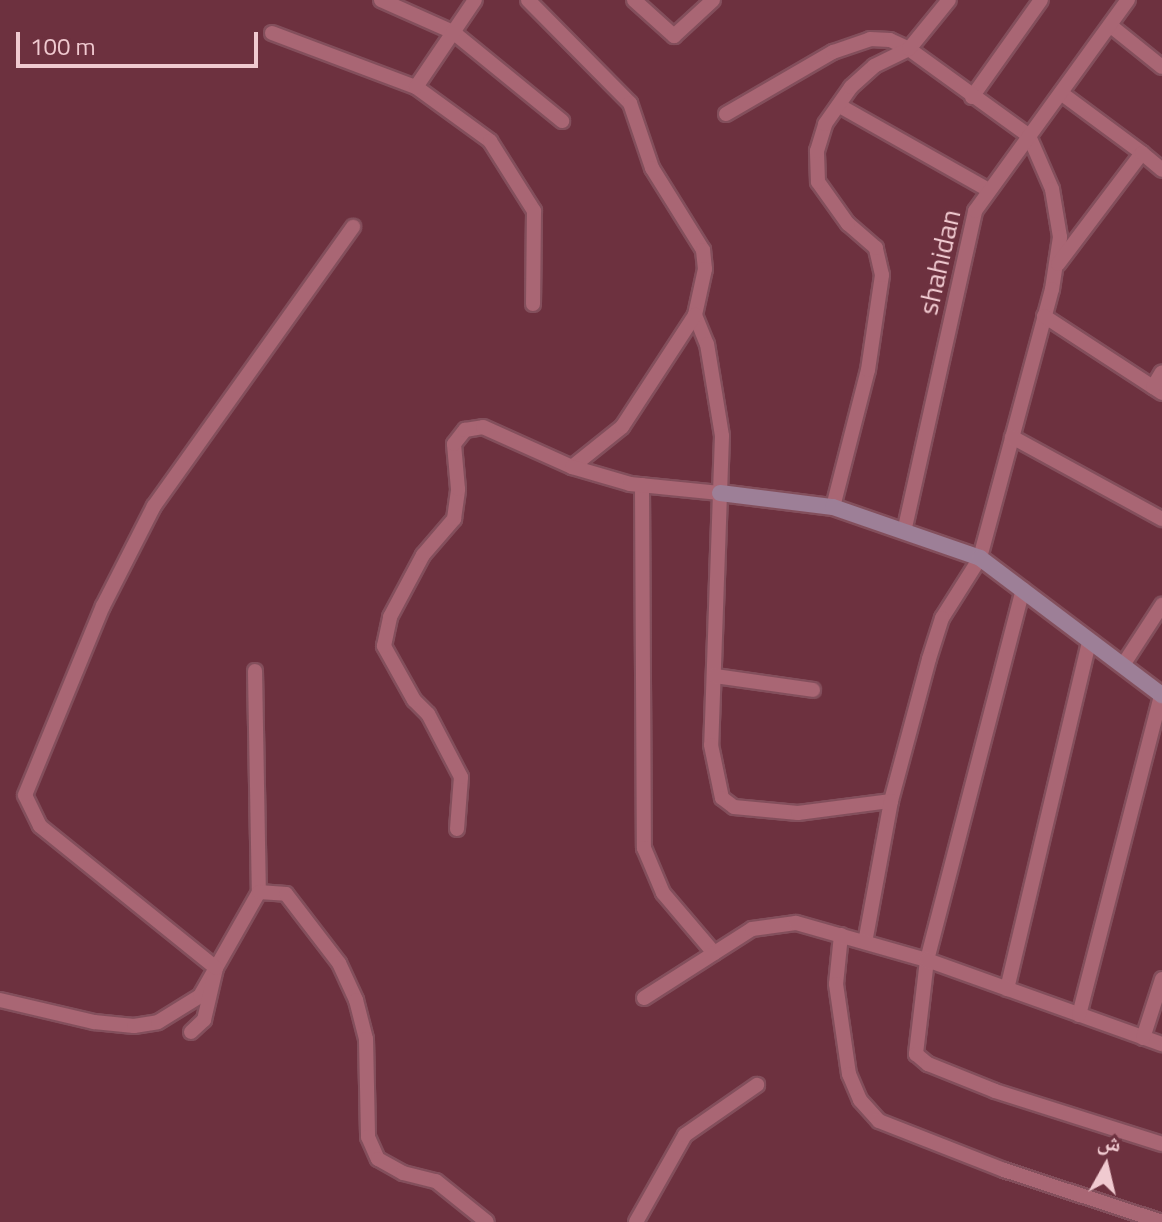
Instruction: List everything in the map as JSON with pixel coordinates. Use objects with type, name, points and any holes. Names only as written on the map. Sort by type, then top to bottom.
[{"type":"street","points":[[381,0],[453,32],[562,121]]},
{"type":"street","points":[[416,87],[475,0]]},
{"type":"street","points":[[528,0],[630,103],[652,168],[703,250],[705,269],[695,315],[622,427],[572,467]]},
{"type":"street","points":[[634,0],[674,36],[713,0]]},
{"type":"street","points":[[833,507],[868,370],[882,275],[876,248],[848,224],[818,182],[817,151],[825,124],[874,66],[909,49],[949,0]]},
{"type":"street","points":[[972,97],[1041,0]]},
{"type":"street","name":"shahidan","points":[[904,532],[975,211],[987,189],[1128,0]]},
{"type":"street","points":[[1111,26],[1162,67]]},
{"type":"street","points":[[272,33],[416,87],[490,141],[534,211],[533,304]]},
{"type":"street","points":[[726,114],[833,52],[870,39],[909,49],[1029,136],[1052,189],[1060,237],[1044,316],[980,558],[942,618],[891,801],[865,942]]},
{"type":"street","points":[[1061,93],[1162,170]]},
{"type":"street","points":[[840,106],[987,189]]},
{"type":"street","points":[[1055,268],[1142,153]]},
{"type":"street","points":[[216,968],[40,826],[25,795],[103,606],[154,506],[353,227]]},
{"type":"street","points":[[695,315],[707,344],[718,406],[720,493],[715,782],[722,798],[734,807],[798,813],[891,801]]},
{"type":"street","points":[[1044,316],[1158,390],[1162,372]]},
{"type":"street","points":[[457,829],[461,777],[384,646],[390,617],[423,555],[454,519],[458,489],[454,444],[465,430],[497,430],[572,467],[642,485],[833,507],[980,558],[1162,695],[1079,1015]]},
{"type":"street","points":[[1012,437],[1162,519]]},
{"type":"street","points":[[642,485],[644,848],[663,893],[714,953]]},
{"type":"street","points":[[1023,589],[927,960],[914,1041],[916,1054],[928,1064],[995,1091],[1162,1144]]},
{"type":"street","points":[[1123,665],[1162,605]]},
{"type":"street","points":[[1007,989],[1089,641]]},
{"type":"street","points":[[0,1000],[134,1026],[181,1012],[200,996],[259,892],[255,671]]},
{"type":"street","points":[[715,676],[813,690]]},
{"type":"street","points":[[259,892],[286,894],[339,963],[366,1039],[368,1137],[378,1159],[403,1173],[436,1181],[487,1222]]},
{"type":"street","points":[[644,998],[752,929],[776,922],[841,935],[927,960],[1162,1044]]},
{"type":"street","points":[[841,935],[836,984],[849,1074],[860,1100],[879,1121],[978,1161],[1162,1222]]},
{"type":"street","points":[[191,1032],[204,1020],[216,968]]},
{"type":"street","points":[[1143,1038],[1162,979]]},
{"type":"street","points":[[636,1222],[685,1135],[757,1085]]}]
